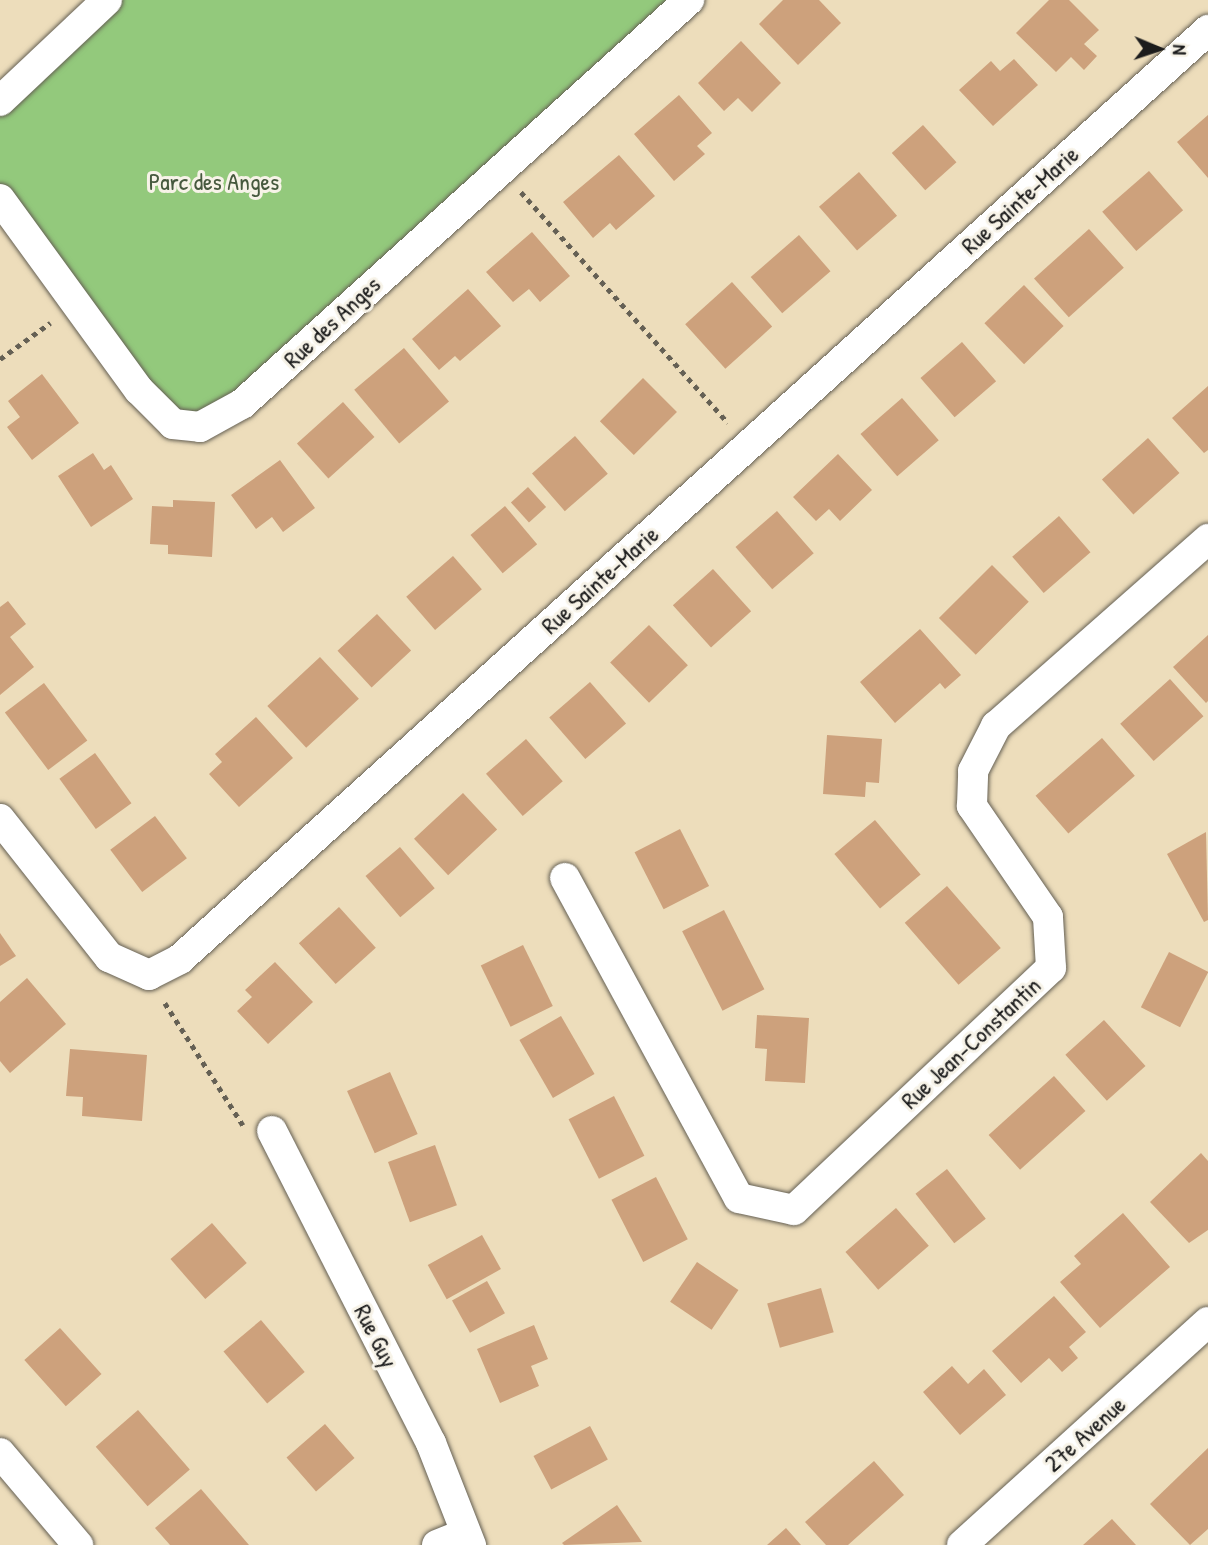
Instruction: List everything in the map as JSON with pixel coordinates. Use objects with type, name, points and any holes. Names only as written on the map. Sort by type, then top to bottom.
[{"type":"street","points":[[0,101],[107,0]]},
{"type":"street","name":"Rue des Anges","points":[[0,199],[139,390],[173,424],[200,427],[242,404],[499,168],[689,0]]},
{"type":"street","name":"Rue Sainte-Marie","points":[[149,975],[180,959],[1208,30]]},
{"type":"street","name":"Rue Jean-Constantin","points":[[565,878],[738,1198],[794,1210],[1051,968],[1048,917],[972,806],[973,771],[996,726],[1208,539]]},
{"type":"street","points":[[0,819],[109,957],[149,975]]},
{"type":"street","name":"Rue Guy","points":[[272,1131],[431,1443],[469,1539]]},
{"type":"street","name":"27e Avenue","points":[[962,1545],[1208,1322]]},
{"type":"street","points":[[0,1453],[78,1545]]},
{"type":"street","points":[[437,1545],[469,1539]]},
{"type":"path","points":[[499,168],[748,446]]},
{"type":"path","points":[[0,359],[77,304]]},
{"type":"path","points":[[149,975],[239,1124],[272,1131]]},
{"type":"green space","name":"Parc des Anges","points":[[107,0],[689,0],[242,404],[173,424],[0,199],[0,101]]},
{"type":"building","points":[[783,0],[819,0],[841,23],[798,65],[759,24]]},
{"type":"building","points":[[1049,0],[1069,0],[1099,30],[1084,44],[1097,56],[1084,70],[1071,57],[1056,72],[1016,33]]},
{"type":"building","points":[[741,41],[781,83],[752,112],[738,98],[724,111],[698,83]]},
{"type":"building","points":[[1014,59],[1038,85],[993,126],[959,90],[991,61],[1000,71]]},
{"type":"building","points":[[679,95],[712,133],[697,146],[705,154],[674,181],[634,134]]},
{"type":"building","points":[[1208,115],[1208,178],[1177,142]]},
{"type":"building","points":[[923,125],[956,162],[925,190],[892,153]]},
{"type":"building","points":[[619,155],[655,196],[616,230],[610,223],[593,238],[563,202]]},
{"type":"building","points":[[1149,171],[1183,210],[1136,251],[1102,212]]},
{"type":"building","points":[[859,172],[897,216],[857,251],[819,207]]},
{"type":"building","points":[[1089,229],[1124,268],[1069,317],[1034,279]]},
{"type":"building","points":[[532,232],[570,276],[540,302],[529,289],[513,302],[486,272]]},
{"type":"building","points":[[799,235],[830,271],[782,313],[751,277]]},
{"type":"building","points":[[732,282],[772,327],[725,369],[685,324]]},
{"type":"building","points":[[1024,285],[1064,326],[1024,364],[984,323]]},
{"type":"building","points":[[468,289],[501,326],[460,361],[455,356],[439,370],[412,339]]},
{"type":"building","points":[[962,342],[996,381],[955,417],[920,378]]},
{"type":"building","points":[[404,348],[449,402],[399,443],[354,390]]},
{"type":"building","points":[[42,374],[79,423],[32,460],[7,427],[20,417],[8,401]]},
{"type":"building","points":[[643,378],[677,412],[634,455],[600,421]]},
{"type":"building","points":[[1208,386],[1208,450],[1204,453],[1172,418]]},
{"type":"building","points":[[902,398],[939,440],[897,476],[860,434]]},
{"type":"building","points":[[343,402],[374,437],[328,478],[297,443]]},
{"type":"building","points":[[575,436],[608,474],[565,511],[532,473]]},
{"type":"building","points":[[1148,438],[1179,473],[1133,514],[1102,479]]},
{"type":"building","points":[[93,453],[104,470],[111,465],[133,499],[91,527],[58,476]]},
{"type":"building","points":[[838,454],[872,490],[840,521],[829,509],[816,521],[793,497]]},
{"type":"building","points":[[280,460],[315,508],[283,532],[272,517],[256,529],[231,495]]},
{"type":"building","points":[[528,487],[546,507],[529,522],[511,502]]},
{"type":"building","points":[[173,500],[215,502],[212,557],[168,554],[168,545],[150,544],[152,506],[173,507]]},
{"type":"building","points":[[505,506],[537,544],[503,573],[471,535]]},
{"type":"building","points":[[777,511],[814,553],[772,589],[735,547]]},
{"type":"building","points":[[1059,516],[1090,552],[1044,593],[1012,557]]},
{"type":"building","points":[[453,556],[482,589],[435,630],[406,597]]},
{"type":"building","points":[[992,565],[1029,602],[976,655],[939,618]]},
{"type":"building","points":[[713,569],[751,611],[711,647],[673,605]]},
{"type":"building","points":[[8,601],[26,624],[10,637],[34,667],[0,695],[0,607]]},
{"type":"building","points":[[377,614],[411,651],[372,687],[338,651]]},
{"type":"building","points":[[649,625],[688,665],[649,703],[610,663]]},
{"type":"building","points":[[920,629],[961,675],[945,689],[940,683],[895,723],[860,682]]},
{"type":"building","points":[[1208,635],[1208,701],[1206,703],[1173,667]]},
{"type":"building","points":[[320,657],[359,699],[306,748],[267,706]]},
{"type":"building","points":[[1170,679],[1203,716],[1154,761],[1120,724]]},
{"type":"building","points":[[590,682],[626,724],[585,759],[549,717]]},
{"type":"building","points":[[44,683],[87,741],[48,770],[5,712]]},
{"type":"building","points":[[256,717],[293,758],[239,807],[209,774],[222,762],[215,754]]},
{"type":"building","points":[[827,735],[882,739],[879,783],[866,782],[865,797],[823,794]]},
{"type":"building","points":[[1102,738],[1135,776],[1068,833],[1036,796]]},
{"type":"building","points":[[526,739],[563,781],[523,816],[486,774]]},
{"type":"building","points":[[95,753],[131,803],[96,829],[59,779]]},
{"type":"building","points":[[463,793],[497,830],[448,875],[414,839]]},
{"type":"building","points":[[155,816],[187,858],[142,892],[110,850]]},
{"type":"building","points":[[875,820],[921,874],[880,908],[834,854]]},
{"type":"building","points":[[680,829],[709,886],[664,909],[635,852]]},
{"type":"building","points":[[1206,832],[1208,920],[1204,922],[1167,854]]},
{"type":"building","points":[[400,847],[435,888],[400,917],[366,876]]},
{"type":"building","points":[[947,886],[1001,948],[959,985],[905,923]]},
{"type":"building","points":[[339,907],[376,948],[336,984],[299,943]]},
{"type":"building","points":[[724,910],[764,989],[723,1011],[682,931]]},
{"type":"building","points":[[0,933],[16,956],[0,966]]},
{"type":"building","points":[[523,945],[553,1006],[511,1027],[481,966]]},
{"type":"building","points":[[1169,952],[1208,972],[1180,1027],[1141,1007]]},
{"type":"building","points":[[275,962],[313,1002],[268,1044],[237,1011],[252,997],[245,990]]},
{"type":"building","points":[[27,978],[66,1024],[10,1073],[0,1061],[0,1002]]},
{"type":"building","points":[[757,1015],[809,1018],[805,1083],[765,1081],[767,1049],[755,1048]]},
{"type":"building","points":[[561,1016],[594,1074],[553,1098],[519,1040]]},
{"type":"building","points":[[1104,1020],[1145,1066],[1107,1101],[1065,1055]]},
{"type":"building","points":[[70,1049],[147,1055],[142,1121],[82,1116],[83,1097],[66,1096]]},
{"type":"building","points":[[390,1072],[418,1134],[375,1153],[347,1091]]},
{"type":"building","points":[[1054,1076],[1085,1111],[1020,1170],[989,1135]]},
{"type":"building","points":[[614,1096],[644,1156],[599,1179],[569,1119]]},
{"type":"building","points":[[435,1145],[457,1205],[410,1222],[388,1162]]},
{"type":"building","points":[[1201,1153],[1208,1161],[1208,1230],[1189,1243],[1150,1202]]},
{"type":"building","points":[[947,1169],[986,1219],[954,1243],[915,1194]]},
{"type":"building","points":[[656,1177],[688,1239],[643,1262],[611,1200]]},
{"type":"building","points":[[896,1208],[929,1246],[878,1290],[845,1252]]},
{"type":"building","points":[[1123,1213],[1170,1267],[1100,1328],[1060,1282],[1081,1264],[1074,1256]]},
{"type":"building","points":[[212,1223],[247,1263],[205,1299],[170,1259]]},
{"type":"building","points":[[482,1235],[501,1269],[447,1299],[428,1265]]},
{"type":"building","points":[[697,1262],[738,1290],[712,1330],[670,1302]]},
{"type":"building","points":[[487,1281],[505,1313],[470,1333],[452,1300]]},
{"type":"building","points":[[821,1288],[834,1332],[780,1348],[767,1303]]},
{"type":"building","points":[[1054,1296],[1086,1332],[1069,1347],[1078,1358],[1062,1372],[1049,1358],[1021,1383],[992,1351]]},
{"type":"building","points":[[261,1320],[305,1372],[267,1404],[223,1351]]},
{"type":"building","points":[[534,1325],[548,1359],[531,1366],[539,1386],[500,1403],[477,1349]]},
{"type":"building","points":[[60,1328],[101,1374],[66,1406],[24,1360]]},
{"type":"building","points":[[952,1366],[968,1384],[984,1369],[1006,1395],[960,1435],[923,1392]]},
{"type":"building","points":[[138,1410],[190,1470],[148,1506],[96,1447]]},
{"type":"building","points":[[325,1424],[355,1458],[316,1491],[287,1457]]},
{"type":"building","points":[[590,1426],[608,1460],[551,1490],[533,1456]]},
{"type":"building","points":[[1208,1448],[1208,1529],[1190,1545],[1150,1504]]},
{"type":"building","points":[[874,1461],[904,1495],[848,1545],[826,1545],[805,1522]]},
{"type":"building","points":[[201,1489],[249,1545],[170,1545],[155,1528]]},
{"type":"building","points":[[617,1505],[642,1542],[562,1543]]},
{"type":"building","points":[[1112,1519],[1136,1545],[1083,1545]]},
{"type":"building","points":[[786,1528],[801,1545],[767,1545]]}]
